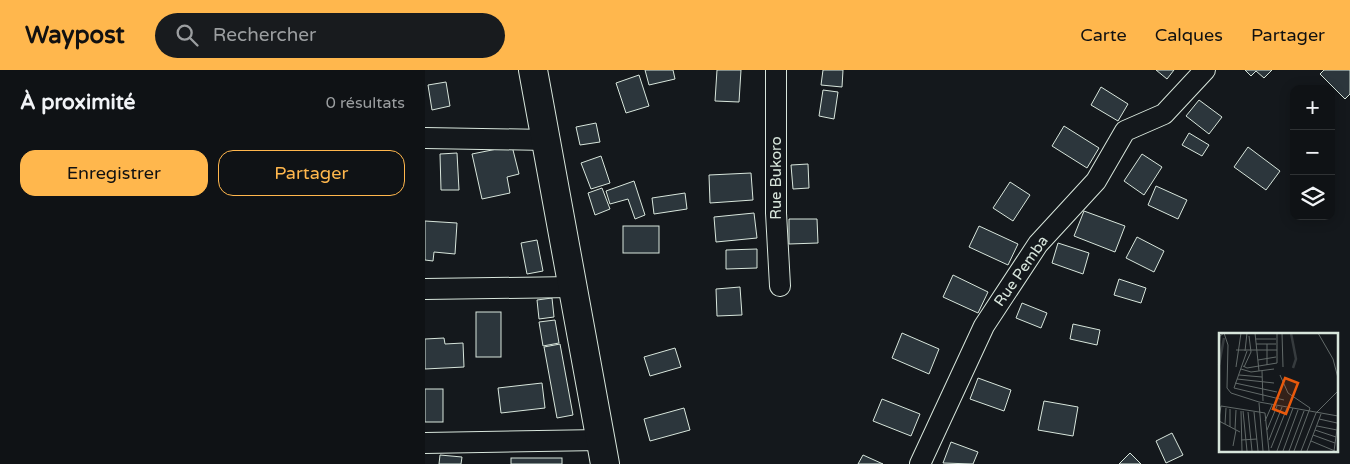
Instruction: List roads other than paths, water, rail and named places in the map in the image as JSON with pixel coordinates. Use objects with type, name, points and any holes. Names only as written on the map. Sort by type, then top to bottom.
[{"type":"highway","points":[[533,70],[602,452]]},
{"type":"street","name":"Rue Bukoro","points":[[776,70],[776,213],[780,286]]},
{"type":"street","name":"Rue Pemba","points":[[921,464],[984,326],[1038,244],[1096,182],[1125,131],[1164,114],[1205,70]]},
{"type":"street","points":[[425,138],[546,140]]},
{"type":"street","points":[[425,289],[573,287]]},
{"type":"street","points":[[425,444],[602,452]]}]
